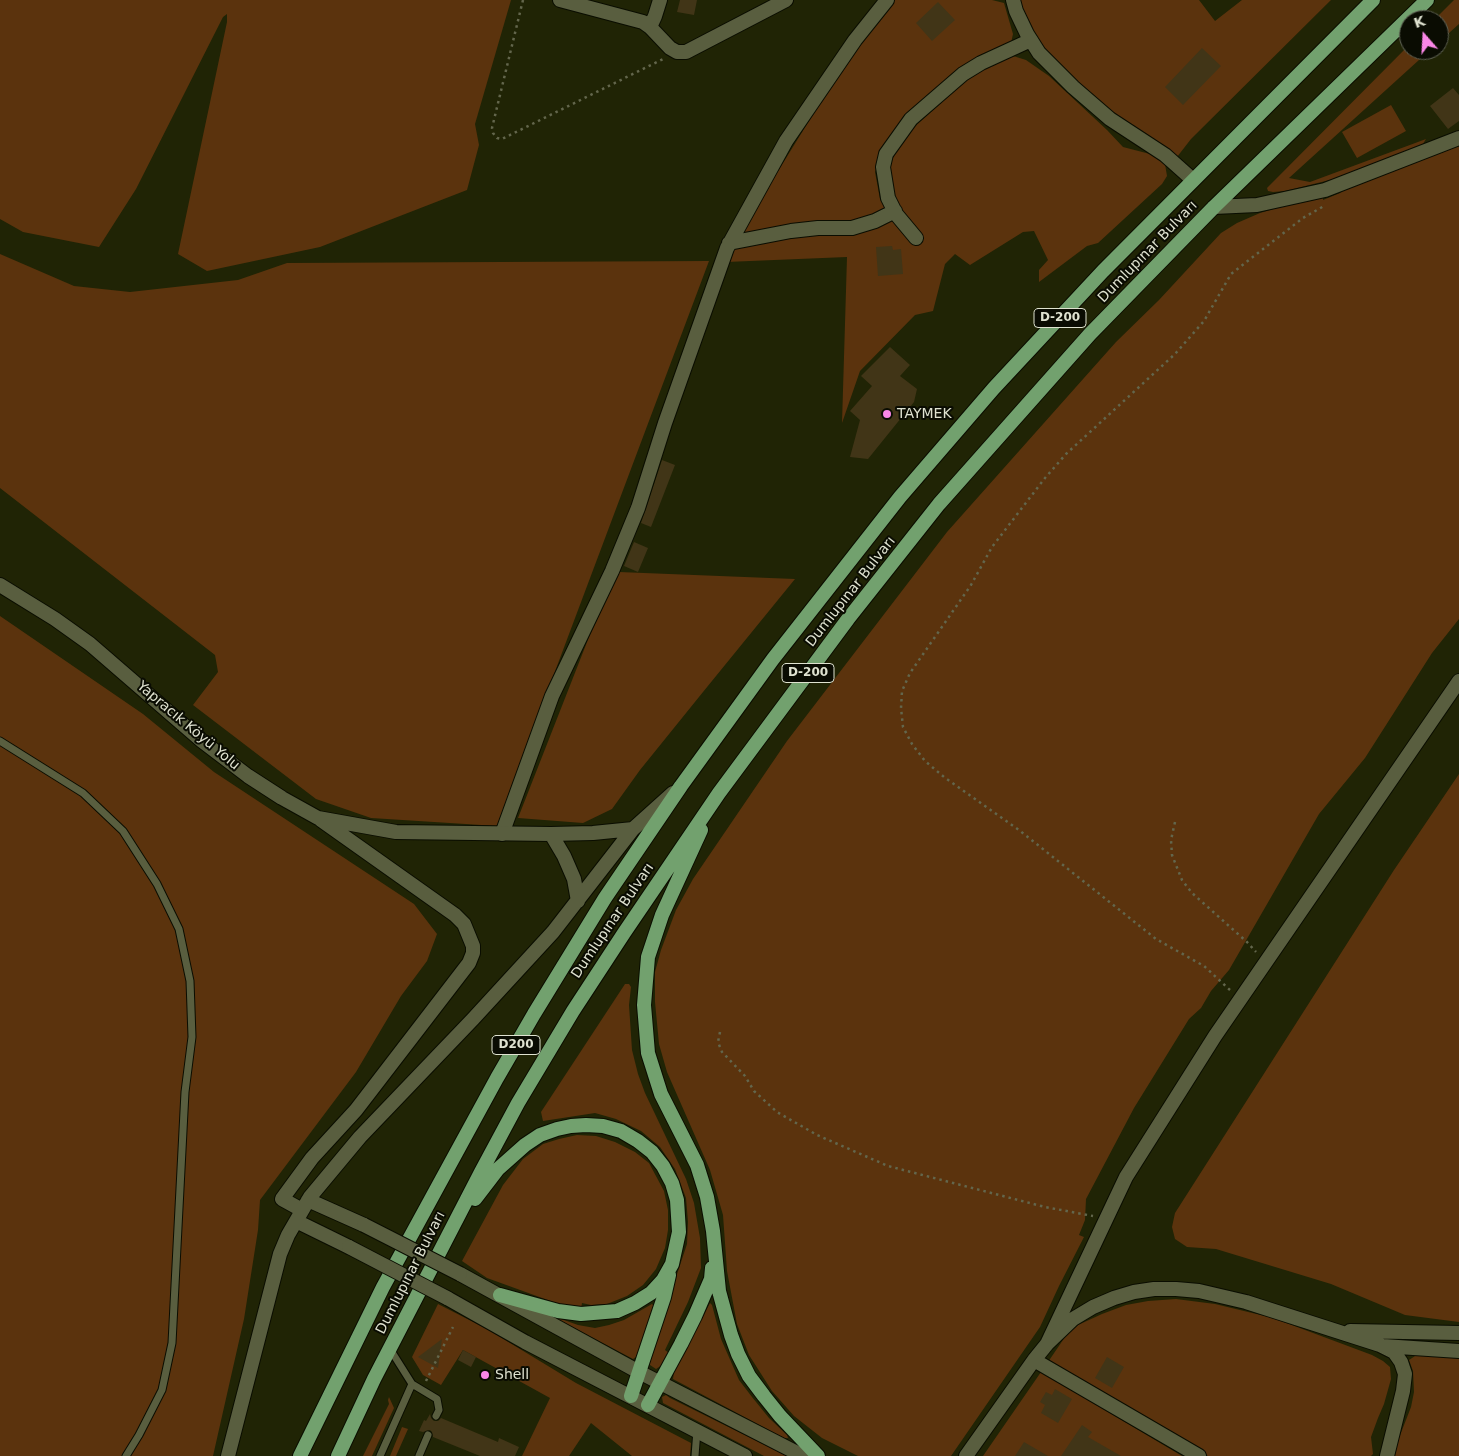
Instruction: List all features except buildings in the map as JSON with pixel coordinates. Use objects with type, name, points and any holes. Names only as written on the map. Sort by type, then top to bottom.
[{"type":"highway","name":"Dumlupınar Bulvarı","points":[[300,1456],[383,1287],[534,1014],[605,898],[681,786],[773,659],[900,497],[994,388],[1103,271],[1373,0]]},
{"type":"highway","name":"Dumlupınar Bulvarı","points":[[338,1456],[390,1349],[518,1103],[573,1011],[719,793],[848,619],[940,504],[1090,334],[1214,207],[1427,0]]},
{"type":"highway","points":[[719,793],[654,936],[648,957],[644,1005],[648,1053],[661,1094],[697,1165],[707,1197],[713,1231],[719,1291],[731,1334],[749,1376],[780,1416],[818,1456]]},
{"type":"highway","points":[[454,1225],[498,1169],[525,1145],[540,1135],[564,1127],[603,1126],[638,1140],[652,1152],[663,1166],[672,1183],[679,1215],[679,1232],[664,1297],[630,1396]]},
{"type":"highway","points":[[648,1405],[681,1344],[708,1286],[711,1279],[714,1255]]},
{"type":"highway","points":[[500,1295],[558,1311],[581,1314],[617,1311],[635,1303],[650,1293],[663,1280],[672,1264]]},
{"type":"street","points":[[560,0],[643,22],[670,48],[677,52],[686,52],[786,0]]},
{"type":"street","points":[[650,27],[660,0]]},
{"type":"street","points":[[502,834],[552,696],[612,571],[638,508],[665,423],[729,244],[786,141],[855,40],[887,0]]},
{"type":"street","points":[[1013,0],[1016,10],[1039,53],[1110,119],[1165,155],[1193,180]]},
{"type":"street","points":[[916,238],[894,211],[888,198],[883,167],[886,154],[896,138],[912,119],[963,74],[980,62],[1031,40]]},
{"type":"street","points":[[1214,207],[1257,205],[1325,190],[1459,138]]},
{"type":"street","points":[[729,244],[791,231],[818,228],[852,228],[876,221],[894,211]]},
{"type":"street","name":"Yapracık Köyü Yolu","points":[[0,584],[90,644],[202,741],[248,776],[318,818],[396,832],[551,834],[593,833],[633,829]]},
{"type":"street","points":[[1047,1344],[1126,1177],[1214,1036],[1459,681]]},
{"type":"street","points":[[228,1456],[280,1254],[302,1210],[330,1172],[360,1137],[553,932],[633,829],[681,786]]},
{"type":"street","points":[[318,818],[454,915],[464,924],[473,946],[473,953],[469,963],[356,1110],[312,1158],[282,1199],[302,1210],[349,1247],[447,1298],[525,1342],[745,1456]]},
{"type":"street","points":[[551,834],[564,856],[574,879],[578,901]]},
{"type":"street","points":[[302,1210],[364,1225],[500,1295],[639,1372],[803,1456]]},
{"type":"street","points":[[966,1456],[1034,1360],[1047,1344],[1073,1319],[1093,1307],[1134,1292],[1154,1289],[1176,1289],[1246,1302],[1380,1345],[1394,1352],[1401,1362],[1405,1374],[1387,1456]]},
{"type":"street","points":[[1335,1331],[1459,1333]]},
{"type":"street","points":[[1380,1345],[1459,1352]]},
{"type":"street","points":[[1034,1360],[1199,1456]]},
{"type":"lane","points":[[0,742],[83,793],[123,831],[157,884],[179,929],[190,981],[192,1037],[186,1092],[172,1343],[162,1390],[126,1456]]},
{"type":"lane","points":[[390,1349],[412,1384],[437,1399],[439,1410],[436,1416]]},
{"type":"lane","points":[[380,1456],[412,1384]]},
{"type":"lane","points":[[695,1456],[697,1430]]},
{"type":"lane","points":[[419,1456],[428,1435]]},
{"type":"path","points":[[523,0],[492,128],[497,138],[502,139],[677,52]]},
{"type":"path","points":[[1240,1000],[1204,966],[1156,939],[1019,830],[944,777],[925,761],[912,744],[903,727],[902,692],[910,673],[971,585],[992,547],[1066,454],[1175,354],[1204,321],[1231,274],[1303,218],[1329,202]]},
{"type":"path","points":[[1175,822],[1171,840],[1172,855],[1182,880],[1192,893],[1247,942],[1265,963]]},
{"type":"path","points":[[720,1032],[718,1042],[722,1052],[745,1076],[754,1091],[777,1112],[817,1135],[888,1166],[1045,1207],[1107,1218]]},
{"type":"path","points":[[421,1389],[453,1327]]},
{"type":"shaded area","points":[[0,0],[511,0],[475,124],[479,145],[467,190],[320,247],[207,271],[178,254],[227,22],[227,14],[223,17],[136,189],[99,247],[23,232],[0,219]]},
{"type":"shaded area","points":[[894,0],[992,0],[1004,3],[1013,34],[1011,43],[976,59],[882,153],[875,172],[880,199],[894,221],[920,244],[923,238],[893,198],[889,167],[902,138],[979,69],[1010,55],[1026,60],[1049,76],[1123,147],[1150,154],[1165,164],[1167,176],[1162,184],[1098,243],[1087,246],[1039,282],[1039,270],[1048,260],[1034,231],[1023,232],[970,265],[955,254],[945,264],[933,311],[915,315],[860,371],[842,423],[847,257],[726,262],[746,223],[833,82]]},
{"type":"shaded area","points":[[1016,0],[1199,0],[1215,21],[1242,0],[1331,0],[1191,139],[1177,157],[1128,128],[1042,50]]},
{"type":"shaded area","points":[[1454,0],[1459,0],[1459,24],[1449,33],[1449,10],[1444,10]]},
{"type":"shaded area","points":[[1399,55],[1399,60],[1419,60],[1289,178],[1310,182],[1426,139],[1421,147],[1338,178],[1285,191],[1273,192],[1268,191],[1267,188]]},
{"type":"shaded area","points":[[1391,105],[1406,131],[1357,158],[1342,132]]},
{"type":"shaded area","points":[[1459,146],[1459,619],[1432,653],[1365,758],[1319,814],[1229,970],[1211,991],[1201,1008],[1189,1019],[1134,1108],[1086,1199],[1085,1220],[1079,1235],[1084,1237],[1040,1327],[951,1456],[858,1456],[822,1438],[794,1416],[772,1391],[749,1355],[737,1324],[727,1271],[723,1215],[710,1170],[667,1072],[659,1044],[655,1002],[655,972],[676,910],[693,879],[787,741],[947,532],[1116,342],[1159,300],[1221,233],[1237,223],[1260,213],[1319,195],[1323,197],[1323,200],[1340,193],[1347,187]]},
{"type":"shaded area","points":[[0,254],[74,286],[130,292],[238,280],[287,263],[709,261],[497,826],[371,818],[316,799],[193,705],[218,672],[215,655],[0,488]]},
{"type":"shaded area","points":[[619,572],[795,579],[640,770],[612,809],[583,823],[518,818],[589,637]]},
{"type":"shaded area","points":[[0,616],[143,714],[214,772],[414,904],[437,934],[427,961],[401,996],[356,1072],[260,1200],[258,1230],[244,1319],[213,1456],[0,1456]]},
{"type":"shaded area","points":[[1459,774],[1459,1322],[1405,1315],[1331,1284],[1216,1249],[1187,1247],[1175,1239],[1172,1227],[1175,1213],[1394,870]]},
{"type":"shaded area","points":[[625,984],[629,984],[631,987],[629,1005],[632,1050],[638,1074],[645,1093],[686,1179],[694,1203],[700,1238],[701,1268],[688,1302],[665,1350],[669,1353],[665,1363],[656,1369],[650,1365],[649,1359],[687,1244],[686,1198],[675,1169],[660,1147],[641,1131],[616,1119],[595,1113],[543,1121],[541,1112]]},
{"type":"shaded area","points":[[577,1135],[596,1136],[615,1142],[635,1152],[649,1163],[664,1191],[668,1210],[668,1230],[665,1248],[656,1269],[643,1285],[627,1296],[607,1304],[591,1305],[582,1303],[581,1309],[567,1307],[487,1278],[462,1261],[503,1185],[523,1159],[543,1144]]},
{"type":"shaded area","points":[[1176,1299],[1215,1304],[1273,1318],[1372,1355],[1383,1361],[1390,1367],[1391,1379],[1384,1404],[1371,1437],[1373,1454],[1371,1456],[1208,1456],[1048,1362],[1067,1334],[1078,1325],[1126,1305]]},
{"type":"shaded area","points":[[710,1303],[721,1339],[739,1380],[769,1418],[788,1438],[784,1438],[673,1379],[674,1372]]},
{"type":"shaded area","points":[[438,1304],[487,1329],[576,1383],[691,1443],[690,1456],[632,1456],[591,1423],[569,1456],[522,1456],[550,1398],[463,1350],[441,1385],[423,1375],[412,1357]]},
{"type":"shaded area","points":[[652,1304],[654,1306],[638,1353],[633,1359],[550,1315],[578,1325],[595,1328],[624,1320]]},
{"type":"shaded area","points":[[1418,1354],[1459,1357],[1459,1456],[1392,1456],[1411,1407],[1414,1392],[1413,1371],[1409,1360]]},
{"type":"shaded area","points":[[1041,1372],[1182,1456],[983,1456]]},
{"type":"shaded area","points":[[666,1395],[787,1456],[764,1456],[663,1403],[662,1397]]},
{"type":"shaded area","points":[[389,1397],[394,1408],[372,1456],[363,1456],[389,1404]]},
{"type":"shaded area","points":[[402,1427],[408,1429],[396,1456],[390,1456]]},
{"type":"place","name":"TAYMEK","points":[[887,414]]},
{"type":"place","name":"Shell","points":[[485,1375]]}]
